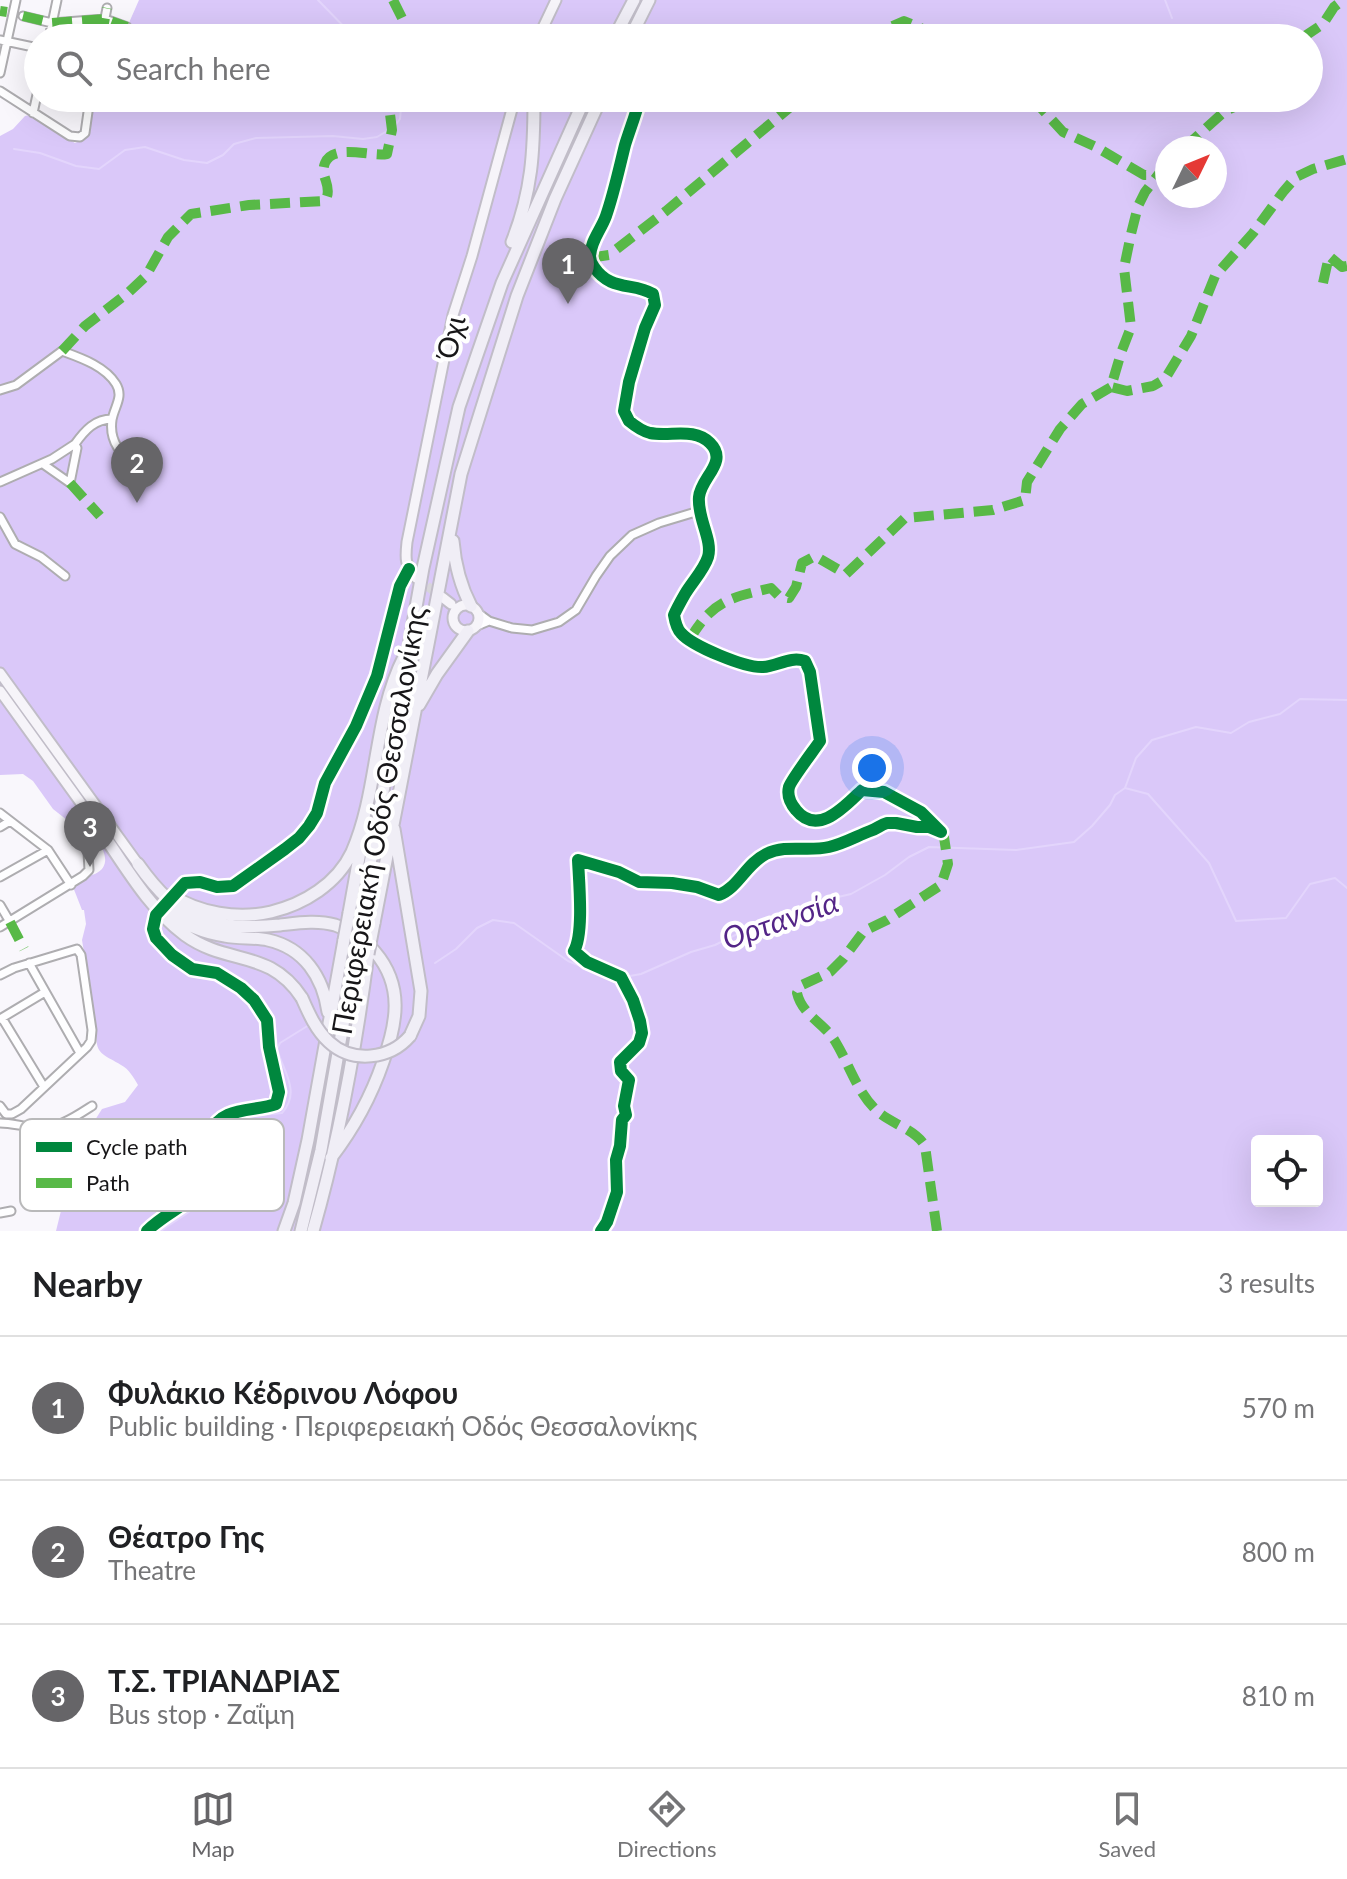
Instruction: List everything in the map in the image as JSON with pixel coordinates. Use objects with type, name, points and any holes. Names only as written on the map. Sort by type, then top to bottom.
[{"type":"highway","points":[[621,24],[634,0]]},
{"type":"highway","points":[[637,24],[649,0]]},
{"type":"highway","points":[[480,341],[484,313],[528,194],[534,112]]},
{"type":"highway","name":"Περιφερειακή Οδός Θεσσαλονίκης","points":[[301,1231],[321,1150],[408,648],[437,499],[459,407],[502,283],[579,112]]},
{"type":"highway","name":"Περιφερειακή Οδός Θεσσαλονίκης","points":[[313,1231],[357,1039],[368,954],[461,474],[517,296],[555,199],[595,112]]},
{"type":"highway","points":[[452,528],[455,565],[465,607]]},
{"type":"highway","points":[[415,713],[437,674],[472,628]]},
{"type":"highway","points":[[284,1231],[294,1203],[308,1140],[383,716],[408,648]]},
{"type":"highway","points":[[138,864],[165,890],[192,906],[231,915],[262,914],[312,896],[338,872],[351,853],[365,810]]},
{"type":"highway","points":[[96,824],[154,907],[187,936],[217,952],[269,966],[282,975],[302,998],[320,1032],[334,1046],[350,1054],[364,1056],[383,1054],[397,1048],[410,1036],[419,1016],[421,991],[393,820]]},
{"type":"highway","points":[[138,864],[165,898],[199,919],[236,927],[310,922],[344,928],[369,946],[389,972],[395,990],[393,1035],[362,1113],[331,1158]]},
{"type":"highway","points":[[134,877],[164,910],[192,927],[223,936],[273,941],[299,955],[313,968],[323,986],[329,1026]]},
{"type":"highway","points":[[292,1231],[294,1203]]},
{"type":"main road","points":[[545,24],[556,0]]},
{"type":"main road","name":"Όχι","points":[[409,569],[405,559],[407,542],[453,315],[511,112]]},
{"type":"main road","points":[[409,569],[416,578]]},
{"type":"main road","points":[[442,597],[465,607],[479,622],[472,628],[457,628],[453,616],[465,607]]},
{"type":"main road","points":[[0,673],[138,864]]},
{"type":"main road","points":[[0,691],[96,824]]},
{"type":"street","points":[[0,73],[4,41],[16,0]]},
{"type":"street","points":[[52,23],[57,0]]},
{"type":"street","points":[[104,24],[107,8]]},
{"type":"street","points":[[23,16],[52,23],[105,19],[119,24]]},
{"type":"street","points":[[4,41],[24,45]]},
{"type":"street","points":[[0,91],[24,107]]},
{"type":"street","points":[[33,113],[70,136],[81,137],[88,112]]},
{"type":"street","points":[[465,607],[489,621],[512,628],[532,630],[559,622],[576,610],[610,556],[632,535],[699,511],[702,484],[717,464],[711,444],[701,437],[687,433],[651,433],[629,421],[624,411],[629,382],[655,305],[653,294],[612,282],[601,275],[589,258]]},
{"type":"street","points":[[0,390],[16,385],[62,351],[99,368],[117,385],[118,404],[112,419],[117,448],[139,466]]},
{"type":"street","points":[[0,482],[56,457],[75,444],[90,426],[104,419],[112,419]]},
{"type":"street","points":[[43,464],[70,483],[75,444]]},
{"type":"street","points":[[0,517],[15,544],[41,557],[65,576]]},
{"type":"street","points":[[219,1119],[228,1114],[276,1104],[279,1092],[269,1047],[267,1020],[254,1000],[241,988],[217,973],[192,969],[172,955],[156,938],[153,929],[156,915],[182,885],[200,882],[217,887],[233,886],[299,838],[317,813],[325,783],[356,726],[377,676],[400,586],[409,569]]},
{"type":"street","points":[[472,628],[489,621]]},
{"type":"street","points":[[377,676],[395,677]]},
{"type":"street","points":[[0,813],[48,850],[71,885]]},
{"type":"street","points":[[0,827],[10,821]]},
{"type":"street","points":[[0,927],[71,885],[89,870],[91,843]]},
{"type":"street","points":[[0,877],[48,850]]},
{"type":"street","points":[[0,905],[10,922]]},
{"type":"street","points":[[0,975],[77,949],[81,955],[92,1030],[91,1041],[21,1109],[6,1114],[0,1106]]},
{"type":"street","points":[[29,963],[80,1053]]},
{"type":"street","points":[[44,1087],[1,1018],[45,992]]},
{"type":"street","points":[[71,1119],[92,1106]]},
{"type":"street","points":[[0,1123],[20,1125]]},
{"type":"street","points":[[0,1213],[11,1211]]},
{"type":"street","points":[[147,1231],[173,1211]]},
{"type":"shaded area","points":[[139,0],[1347,0],[1347,1231],[56,1231],[61,1211],[284,1211],[284,1119],[96,1119],[102,1109],[125,1102],[138,1085],[126,1069],[102,1053],[97,1045],[82,940],[86,924],[84,910],[73,887],[102,869],[105,857],[88,825],[77,835],[72,824],[53,809],[33,781],[23,774],[0,775],[0,136],[29,115],[75,143],[88,135],[91,112],[1323,112],[1323,24],[128,24]]},
{"type":"waterway","points":[[318,0],[341,24]]},
{"type":"waterway","points":[[1165,0],[1172,18]]},
{"type":"waterway","points":[[394,127],[401,112]]},
{"type":"waterway","points":[[14,149],[99,169],[125,150],[145,147],[184,160],[207,163],[223,155],[234,144],[256,138],[333,136],[363,139],[377,137],[387,131]]},
{"type":"waterway","name":"Ορτανσία","points":[[1125,788],[1136,758],[1152,740],[1196,727],[1231,733],[1249,722],[1280,714],[1300,699],[1347,700]]},
{"type":"waterway","name":"Ορτανσία","points":[[435,963],[456,949],[477,928],[493,920],[514,923],[568,961],[613,979],[641,974],[715,945],[774,916],[851,894],[929,847],[1016,850],[1074,842],[1092,826],[1115,795],[1125,788],[1148,794],[1209,863],[1236,921],[1286,918],[1310,884],[1335,878],[1347,888]]},
{"type":"waterway","name":"Ορτανσία","points":[[238,1119],[282,1113],[288,1105],[291,1090],[277,1049],[280,1043],[309,1025]]},
{"type":"waterway","name":"Ορτανσία","points":[[161,1231],[189,1211]]},
{"type":"tunnel","points":[[416,578],[442,597]]},
{"type":"marked path","points":[[393,0],[405,24]]},
{"type":"marked path","points":[[1323,24],[1334,7],[1343,0]]},
{"type":"marked path","points":[[104,24],[107,8]]},
{"type":"marked path","points":[[0,11],[7,12]]},
{"type":"marked path","points":[[23,16],[52,23],[105,19],[119,24]]},
{"type":"marked path","points":[[897,24],[904,21],[911,24]]},
{"type":"marked path","points":[[62,351],[85,326],[146,276],[168,237],[191,214],[249,205],[325,201],[328,190],[324,168],[329,157],[344,152],[387,154],[392,130],[390,112]]},
{"type":"marked path","points":[[589,258],[609,255],[784,112]]},
{"type":"marked path","points":[[1045,112],[1063,132],[1144,175],[1155,175]]},
{"type":"marked path","points":[[1197,136],[1224,112]]},
{"type":"marked path","points":[[1155,179],[1138,206],[1124,268],[1131,327],[1111,387],[1127,391],[1153,386],[1165,379],[1191,336],[1215,276],[1296,177],[1347,159]]},
{"type":"marked path","points":[[1323,283],[1329,256],[1342,267],[1347,266]]},
{"type":"marked path","points":[[690,639],[715,608],[733,598],[771,588],[779,596],[789,598],[796,587],[802,563],[815,556],[846,574],[905,518],[993,510],[1025,500],[1027,482],[1060,429],[1082,404],[1111,387]]},
{"type":"marked path","points":[[70,483],[100,516]]},
{"type":"marked path","points":[[937,826],[944,837],[948,864],[941,885],[864,931],[830,972],[802,985],[797,993],[808,1013],[835,1041],[869,1102],[882,1115],[915,1135],[925,1146],[937,1231]]},
{"type":"marked path","points":[[10,922],[24,949]]},
{"type":"cycle path","points":[[636,112],[609,207],[590,257],[594,267],[608,280],[653,294],[655,305],[629,382],[624,411],[629,421],[650,433],[697,435],[710,443],[717,457],[699,497],[708,557],[674,615],[677,627],[696,644],[744,664],[763,667],[794,660],[805,661],[810,672],[820,741],[794,778],[788,793],[792,805],[804,818],[813,821],[831,816],[862,790],[884,792],[921,812],[941,832]]},
{"type":"cycle path","points":[[221,1119],[239,1111],[276,1104],[279,1092],[269,1047],[267,1020],[254,1000],[241,988],[217,973],[192,969],[172,955],[156,938],[153,929],[156,915],[185,883],[233,886],[299,838],[309,826],[317,813],[325,783],[356,726],[377,676],[400,586],[409,569]]},
{"type":"cycle path","points":[[601,1231],[617,1192],[616,1160],[622,1120],[626,1115],[624,1106],[629,1080],[621,1071],[620,1062],[639,1043],[642,1033],[633,1000],[621,977],[587,962],[574,951],[580,921],[578,860],[619,872],[639,882],[697,887],[719,895],[732,887],[759,858],[774,851],[829,847],[887,823],[929,827],[941,832]]},
{"type":"cycle path","points":[[147,1231],[173,1211]]},
{"type":"place","name":"Φυλάκιο Κέδρινου Λόφου","points":[[568,304]]},
{"type":"place","name":"Θέατρο Γης","points":[[137,503]]},
{"type":"place","name":"Τ.Σ. ΤΡΙΑΝΔΡΙΑΣ","points":[[90,867]]}]
